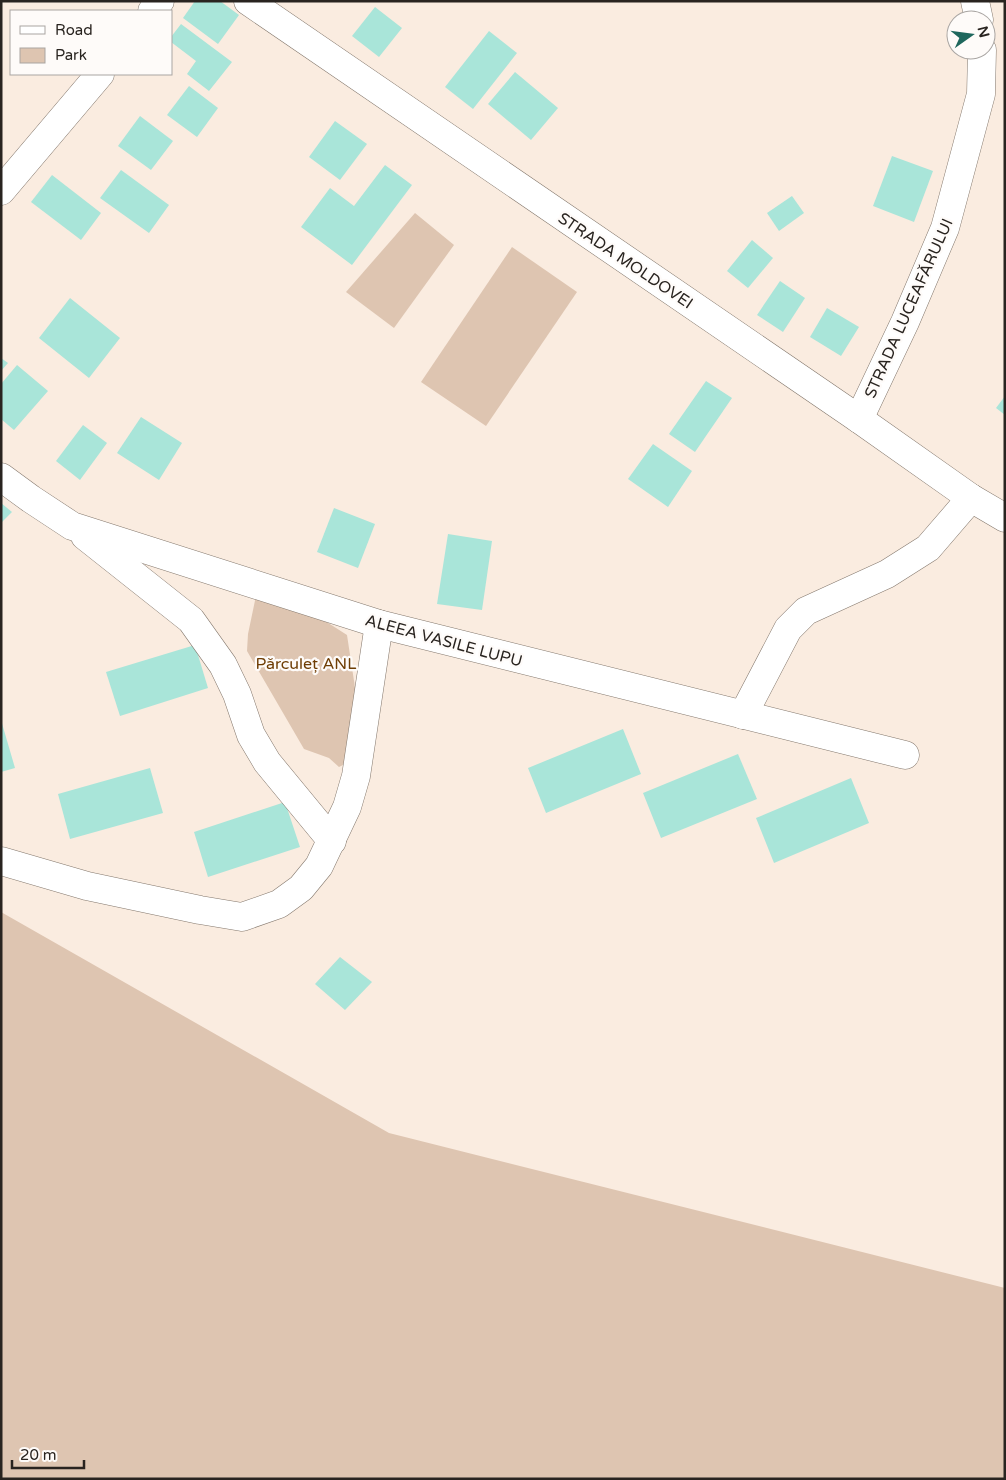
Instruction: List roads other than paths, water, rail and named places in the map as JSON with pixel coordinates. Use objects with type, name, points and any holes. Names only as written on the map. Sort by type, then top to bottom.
[{"type":"street","name":"STRADA MOLDOVEI","points":[[248,1],[859,419],[971,498],[1005,518]]},
{"type":"street","name":"STRADA LUCEAFĂRULUI","points":[[859,419],[905,322],[945,228],[981,94],[982,60]]},
{"type":"street","points":[[1,191],[99,75]]},
{"type":"street","name":"ALEEA VASILE LUPU","points":[[1,476],[31,499],[72,526],[379,624],[905,755]]},
{"type":"street","points":[[743,715],[788,629],[806,611],[887,574],[928,548],[971,498]]},
{"type":"street","points":[[72,526],[191,620],[223,666],[237,694],[251,735],[267,762],[332,841]]},
{"type":"street","points":[[1,861],[88,886],[242,917],[279,904],[301,888],[319,866],[347,807],[356,776],[379,624]]},
{"type":"park label","name":"Părculeț ANL","points":[[306,663]]}]
